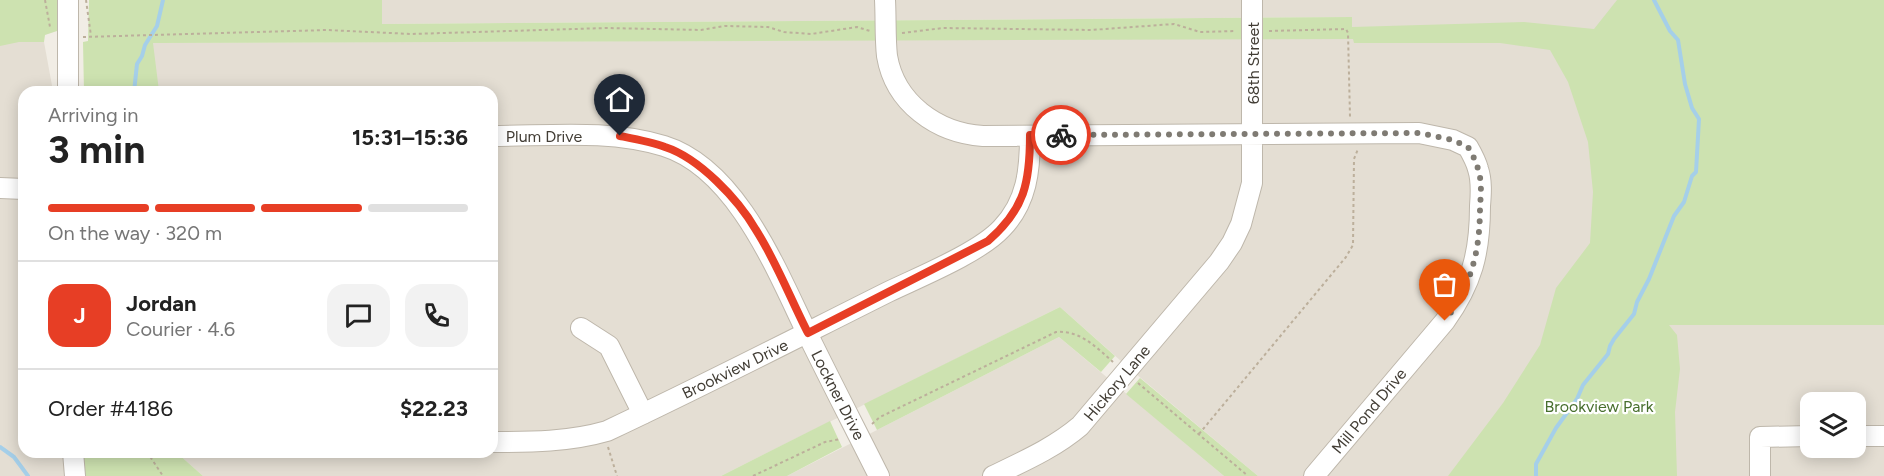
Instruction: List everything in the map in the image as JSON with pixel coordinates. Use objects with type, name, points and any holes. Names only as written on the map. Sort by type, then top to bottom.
[{"type":"street","points":[[68,0],[68,86]]},
{"type":"street","points":[[885,0],[888,58],[901,91],[925,117],[957,132],[983,136],[1356,133]]},
{"type":"street","name":"68th Street","points":[[1219,262],[1241,225],[1252,183],[1252,0]]},
{"type":"street","name":"Mill Pond Drive","points":[[1314,476],[1445,321],[1468,283],[1475,263],[1479,240],[1481,187],[1478,169],[1468,147],[1453,140],[1419,133],[1356,133]]},
{"type":"street","name":"Brookview Drive","points":[[498,442],[561,441],[603,432],[808,333],[974,249],[1002,229],[1021,201],[1030,165],[1030,135]]},
{"type":"street","name":"Plum Drive","points":[[498,136],[597,136]]},
{"type":"street","name":"Lockner Drive","points":[[597,136],[620,136],[666,147],[691,159],[724,189],[756,229],[879,476]]},
{"type":"street","points":[[0,188],[18,189]]},
{"type":"street","name":"Hickory Lane","points":[[993,476],[1064,440],[1094,411],[1219,262]]},
{"type":"street","points":[[581,328],[609,346],[643,414]]},
{"type":"street","points":[[1760,476],[1760,436],[1800,436]]},
{"type":"street","points":[[1866,436],[1884,436]]},
{"type":"street","points":[[74,458],[75,476]]},
{"type":"path","points":[[86,0],[91,36]]},
{"type":"path","points":[[82,38],[327,30],[411,34],[607,28],[701,30],[724,26],[768,27],[784,32],[811,34],[857,27],[876,34],[886,34],[943,28],[1091,30],[1174,24],[1200,32],[1346,29],[1348,33],[1350,124],[1361,139],[1354,159],[1353,245],[1346,257],[1199,434]]},
{"type":"path","points":[[753,476],[825,442],[858,435],[880,417],[1056,332],[1072,332],[1084,338],[1248,476]]},
{"type":"path","points":[[603,432],[617,476]]},
{"type":"path","points":[[151,458],[163,476]]},
{"type":"shaded area","points":[[382,0],[1670,0],[1593,302],[1451,476],[1258,476],[1060,307],[721,476],[203,476],[183,458],[498,458],[498,86],[120,86],[131,43],[1352,38],[1351,17],[382,24]]},
{"type":"shaded area","points":[[0,42],[44,42],[52,86],[18,86],[18,458],[74,458],[75,476],[0,476]]},
{"type":"shaded area","points":[[1668,325],[1884,325],[1884,476],[1668,476]]},
{"type":"shaded area","points":[[1059,337],[1224,476],[787,476],[877,430]]},
{"type":"green space","points":[[0,0],[57,0],[57,31],[45,35],[44,42],[19,42],[0,46]]},
{"type":"green space","name":"Brookview Park","points":[[89,0],[382,0],[382,24],[1352,17],[1352,27],[1524,22],[1594,29],[1617,0],[1884,0],[1884,325],[1669,325],[1677,335],[1680,369],[1675,412],[1677,476],[1448,476],[1503,403],[1540,345],[1556,288],[1590,243],[1593,192],[1588,142],[1568,82],[1550,50],[1500,43],[1354,43],[1353,39],[153,43],[158,86],[84,86],[83,42],[88,41]]},
{"type":"green space","points":[[1060,307],[1115,356],[1101,372],[1059,337],[877,430],[864,404]]},
{"type":"green space","points":[[1140,378],[1258,476],[1224,476],[1126,394]]},
{"type":"green space","points":[[830,421],[842,447],[787,476],[721,476]]},
{"type":"green space","points":[[74,458],[183,458],[203,476],[75,476]]},
{"type":"waterway","points":[[135,86],[137,64],[157,26],[163,0]]},
{"type":"waterway","points":[[1536,476],[1536,464],[1556,428],[1577,399],[1583,385],[1608,354],[1614,339],[1634,314],[1674,216],[1684,202],[1692,176],[1696,172],[1699,119],[1692,108],[1685,84],[1678,40],[1670,31],[1654,0]]},
{"type":"waterway","points":[[0,447],[14,457],[28,476]]},
{"type":"way so far","points":[[1061,135],[1419,133],[1453,140],[1468,147],[1478,169],[1481,187],[1479,240],[1475,263],[1468,283],[1445,321]]},
{"type":"route","points":[[620,136],[666,147],[691,159],[724,189],[756,229],[808,333],[988,241],[1013,216],[1021,201],[1030,165],[1030,135],[1061,135]]}]
